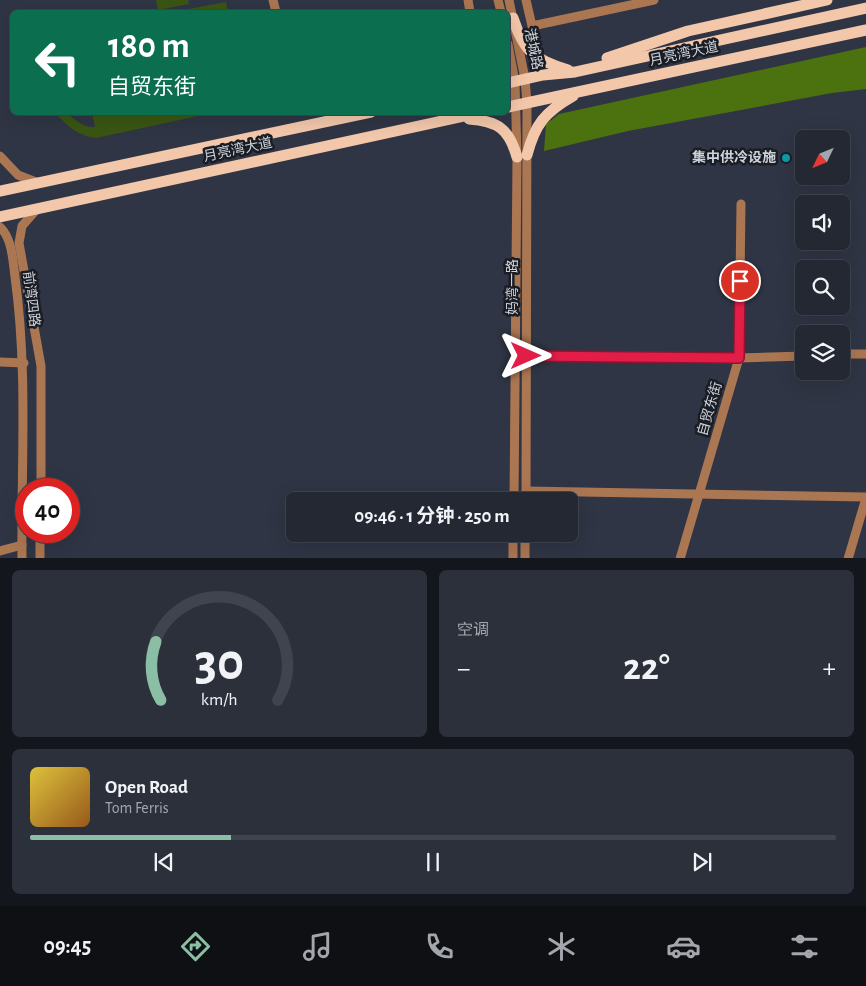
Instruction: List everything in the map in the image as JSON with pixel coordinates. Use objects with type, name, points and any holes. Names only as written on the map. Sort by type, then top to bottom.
[{"type":"main road","points":[[513,18],[523,43],[538,60],[580,70],[688,30],[827,0]]},
{"type":"main road","name":"月亮湾大道","points":[[516,82],[866,8]]},
{"type":"main road","name":"月亮湾大道","points":[[517,105],[866,30]]},
{"type":"main road","points":[[455,119],[488,121],[496,125],[506,132],[522,156],[544,117],[561,104],[589,90]]},
{"type":"main road","name":"月亮湾大道","points":[[0,192],[357,115]]},
{"type":"main road","name":"月亮湾大道","points":[[0,217],[471,115]]},
{"type":"street","name":"港城路","points":[[509,0],[513,18],[517,105]]},
{"type":"street","points":[[526,0],[532,26],[654,0]]},
{"type":"street","name":"港城路","points":[[510,54],[516,82]]},
{"type":"street","name":"妈湾一路","points":[[517,105],[522,156],[526,356],[526,491]]},
{"type":"street","points":[[0,156],[18,175],[29,181],[41,183]]},
{"type":"street","name":"妈湾一路","points":[[514,492],[522,156]]},
{"type":"street","name":"自贸东街","points":[[680,558],[739,358],[741,204]]},
{"type":"street","name":"前湾四路","points":[[37,209],[22,226],[19,243],[41,366],[41,478]]},
{"type":"street","name":"前湾四路","points":[[0,227],[6,233],[11,252],[21,323],[24,363],[22,558]]},
{"type":"street","points":[[850,354],[866,354]]},
{"type":"street","points":[[516,356],[739,358],[795,356]]},
{"type":"street","points":[[0,362],[24,363]]},
{"type":"street","points":[[526,491],[866,497],[848,558]]},
{"type":"street","points":[[513,542],[513,558]]},
{"type":"street","points":[[525,542],[525,558]]},
{"type":"street","points":[[40,543],[40,558]]},
{"type":"street","points":[[0,551],[22,545]]},
{"type":"green space","points":[[156,0],[188,0],[189,4],[158,10]]},
{"type":"green space","points":[[226,2],[228,10],[183,10]]},
{"type":"green space","points":[[866,47],[866,89],[832,93],[628,131],[544,151],[546,124],[559,114]]},
{"type":"green space","points":[[58,115],[69,115],[83,125],[95,127],[92,115],[203,115],[96,138],[73,130]]},
{"type":"place","name":"集中供冷设施","points":[[786,158]]},
{"type":"route","points":[[526,356],[739,358],[740,281]]}]
